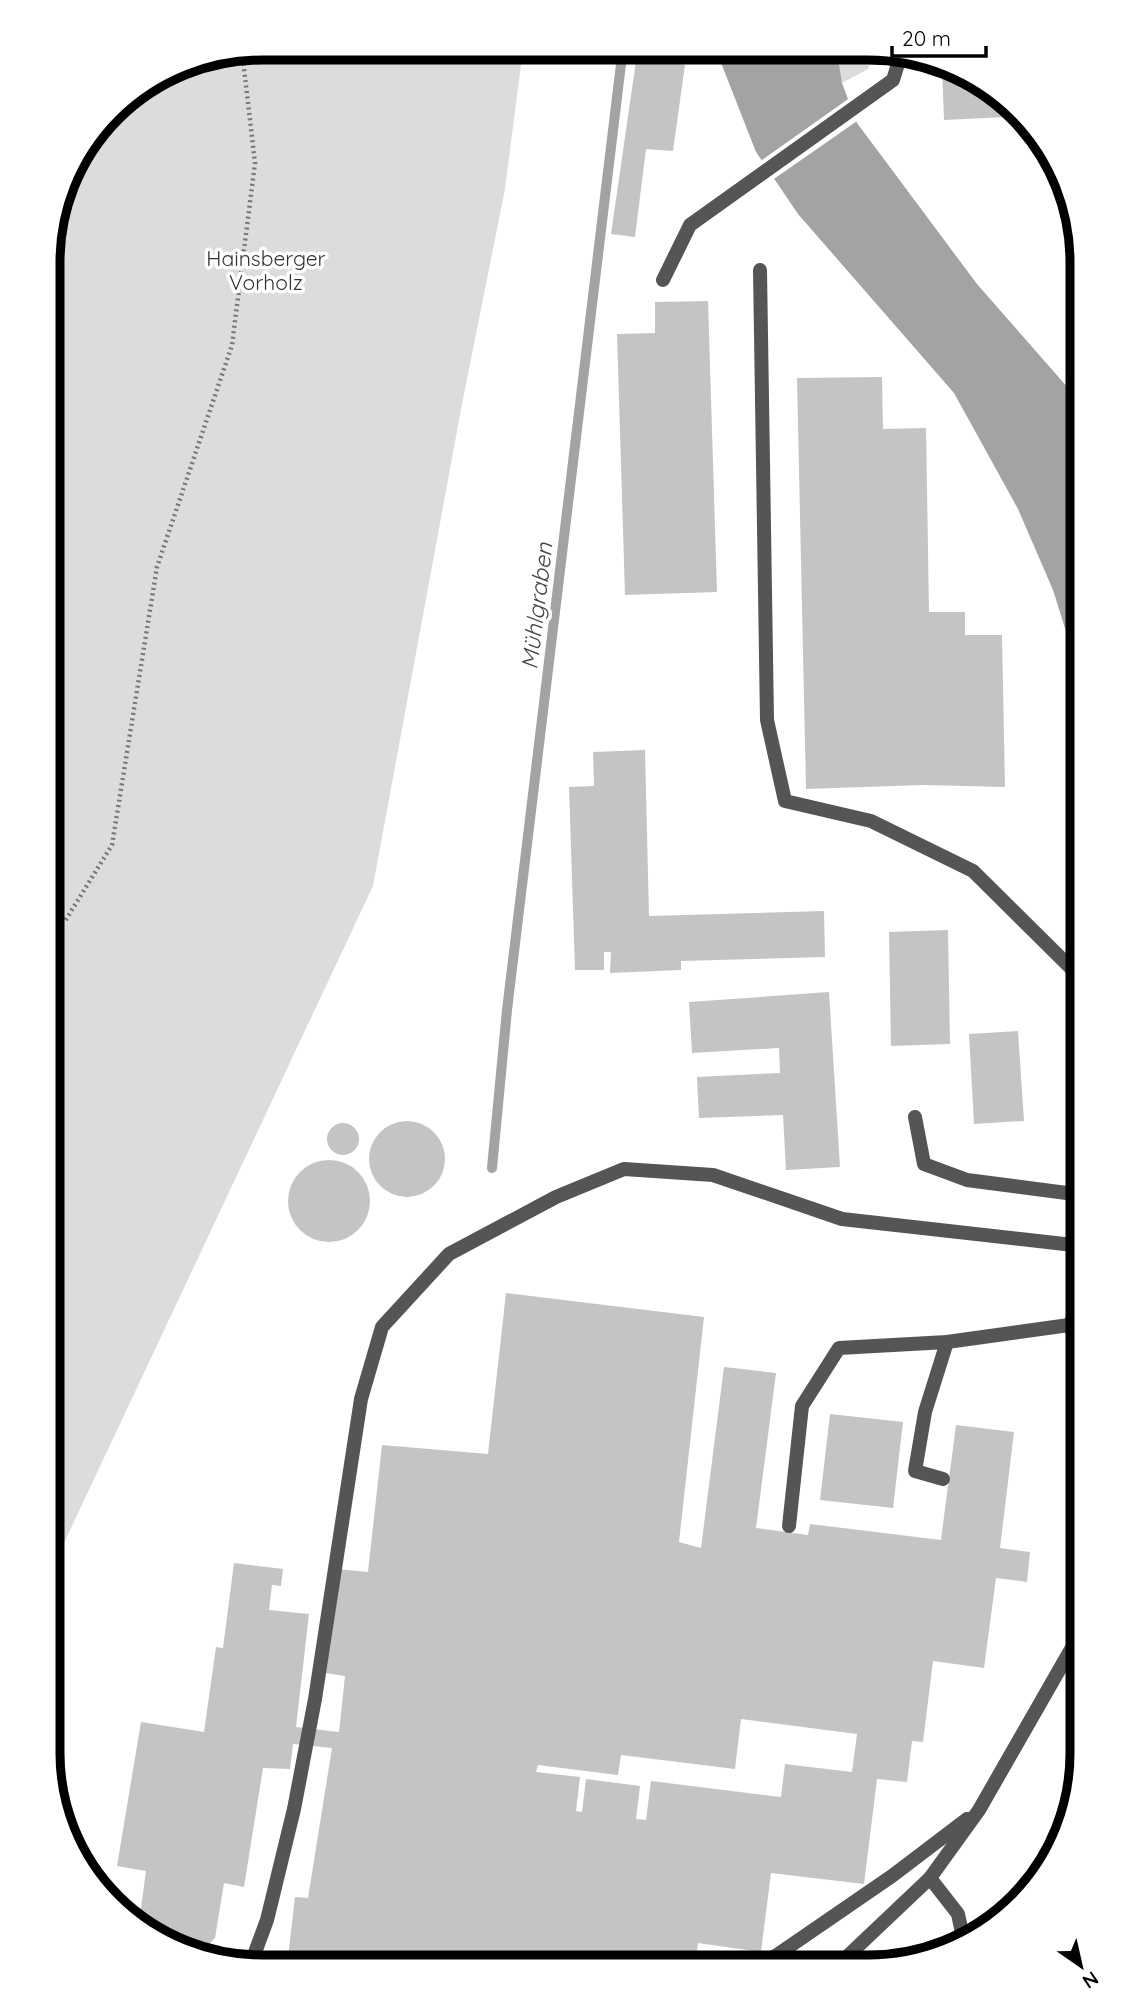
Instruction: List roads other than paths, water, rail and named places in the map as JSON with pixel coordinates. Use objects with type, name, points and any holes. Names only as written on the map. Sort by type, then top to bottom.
[{"type":"lane","points":[[663,280],[691,225],[870,99],[893,80],[899,62]]},
{"type":"lane","points":[[760,270],[767,720],[785,801],[871,821],[972,872],[1070,967]]},
{"type":"lane","points":[[915,1116],[924,1164],[967,1180],[1070,1193]]},
{"type":"lane","points":[[254,1955],[267,1920],[297,1797],[315,1699],[361,1399],[382,1327],[449,1254],[556,1197],[624,1169],[713,1175],[842,1219],[1070,1245]]},
{"type":"lane","points":[[789,1526],[802,1406],[839,1348],[947,1342],[1069,1325]]},
{"type":"lane","points":[[943,1479],[915,1471],[925,1412],[947,1342]]},
{"type":"lane","points":[[849,1955],[930,1878],[979,1810],[1070,1651]]},
{"type":"lane","points":[[777,1955],[881,1883],[979,1810]]},
{"type":"lane","points":[[930,1878],[958,1914],[962,1932]]},
{"type":"waterway","name":"Mühlgraben","points":[[492,1168],[507,1010],[622,60]]},
{"type":"park label","name":"Hainsberger Vorholz","points":[[266,271]]}]
